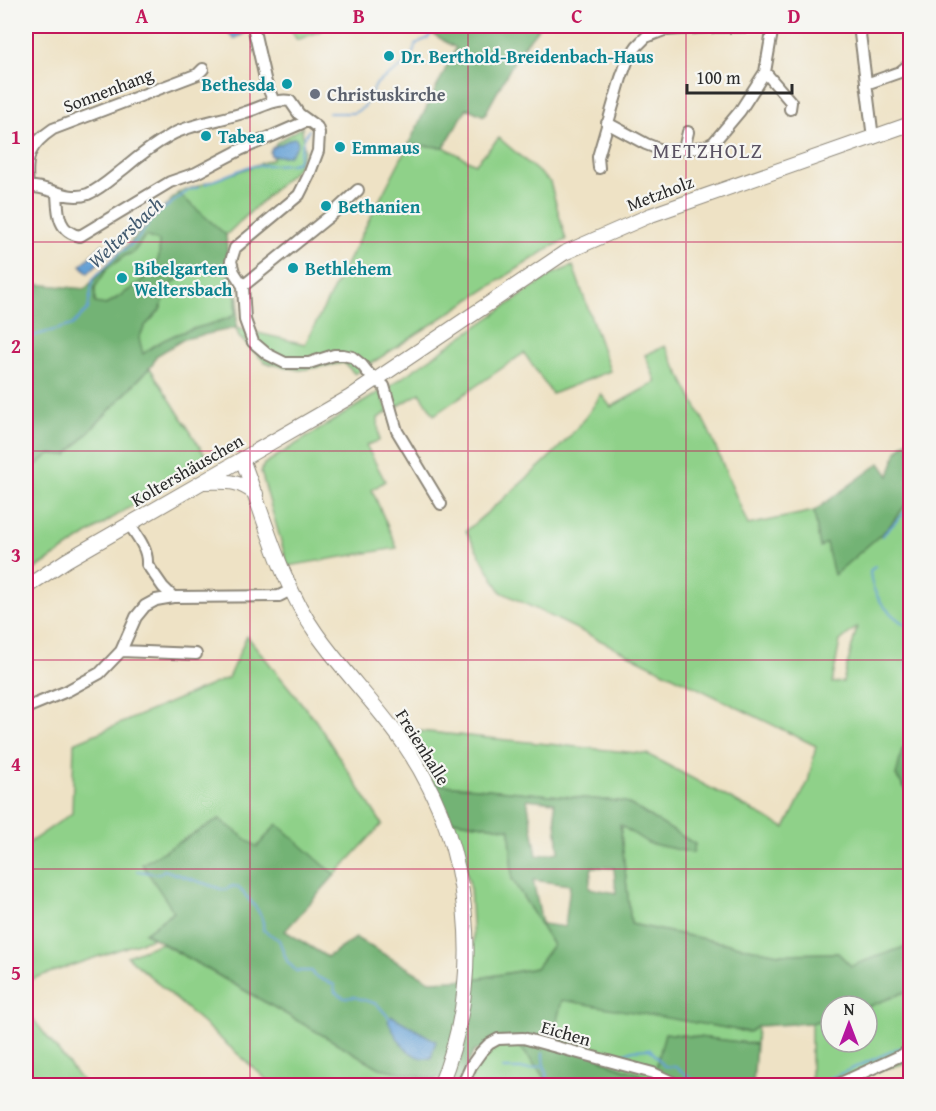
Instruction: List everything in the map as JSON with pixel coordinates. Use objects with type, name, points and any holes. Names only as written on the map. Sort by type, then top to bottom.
[{"type":"main road","name":"Metzholz","points":[[372,383],[564,253],[651,215],[910,124]]},
{"type":"main road","name":"Koltershäuschen","points":[[26,587],[129,524],[372,383]]},
{"type":"main road","name":"Freienhalle","points":[[242,459],[291,590],[316,633],[407,748],[427,781],[455,855],[465,911],[467,951],[458,1027],[450,1061],[440,1086]]},
{"type":"main road","points":[[202,482],[232,481],[256,494]]},
{"type":"street","points":[[253,26],[266,83],[274,102]]},
{"type":"street","name":"Metzholz","points":[[607,123],[664,151],[705,147],[714,142],[740,111],[765,72],[773,26]]},
{"type":"street","points":[[599,168],[598,157],[607,123],[628,59],[646,37],[664,30],[792,26]]},
{"type":"street","points":[[859,26],[873,138]]},
{"type":"street","points":[[866,84],[900,72],[910,64]]},
{"type":"street","name":"Sonnenhang","points":[[27,186],[27,158],[38,139],[53,129],[198,74],[203,69]]},
{"type":"street","points":[[765,72],[791,102],[790,109]]},
{"type":"street","points":[[27,186],[76,196],[86,195],[97,190],[135,159],[173,133],[274,102],[290,101],[298,114],[317,127],[318,151],[299,195],[235,248],[231,261],[234,272],[243,286],[248,332],[253,342],[267,354],[285,363],[309,363],[334,355],[352,357],[372,383],[384,386],[388,393],[397,431],[441,504]]},
{"type":"street","points":[[57,193],[58,219],[64,229],[73,235],[80,236],[163,186],[307,121]]},
{"type":"street","name":"Metzholz","points":[[684,149],[688,132]]},
{"type":"street","points":[[243,286],[331,215],[358,190]]},
{"type":"street","points":[[129,524],[144,548],[147,564],[173,597]]},
{"type":"street","points":[[26,708],[100,674],[121,651],[136,617],[145,606],[156,600],[173,597],[279,596],[291,590]]},
{"type":"street","points":[[121,651],[196,654]]},
{"type":"street","name":"Eichen","points":[[462,1086],[471,1066],[489,1044],[498,1039],[516,1038],[653,1073],[681,1086]]},
{"type":"street","points":[[834,1086],[907,1051]]},
{"type":"green space","points":[[288,26],[326,26],[323,30],[297,40]]},
{"type":"green space","points":[[420,26],[540,26],[518,54],[484,116],[467,108],[444,147],[408,145],[456,48]]},
{"type":"green space","points":[[302,127],[304,152],[297,168],[226,235],[178,193],[273,159],[276,143]]},
{"type":"green space","points":[[499,138],[550,182],[566,240],[551,247],[355,374],[344,363],[300,370],[266,363],[239,337],[236,328],[305,344],[408,145],[444,147],[475,164]]},
{"type":"green space","points":[[178,193],[226,235],[228,264],[239,298],[236,328],[184,339],[156,356],[153,364],[67,455],[50,454],[26,473],[26,283],[85,289]],"holes":[[[145,236],[159,241],[159,256],[152,271],[106,305],[95,303],[95,287],[107,269],[126,255],[133,253]],[[190,270],[228,273],[236,299],[235,315],[176,334],[143,354],[139,338],[145,326],[160,310],[169,286]]]},
{"type":"green space","name":"Bibelgarten Weltersbach","points":[[145,236],[159,241],[159,256],[152,271],[105,305],[95,303],[95,287],[107,269],[126,255],[133,253]]},
{"type":"green space","points":[[573,266],[610,371],[552,394],[524,353],[434,415],[420,393],[395,408],[390,386],[553,274]]},
{"type":"green space","points":[[190,270],[228,273],[236,299],[235,315],[170,337],[142,355],[139,338],[145,326],[160,310],[169,286]]},
{"type":"green space","points":[[665,346],[709,431],[748,525],[814,511],[820,547],[826,542],[835,574],[888,528],[910,499],[910,745],[896,776],[910,795],[910,945],[851,966],[838,953],[778,954],[631,924],[620,824],[692,853],[695,844],[626,802],[433,784],[408,730],[647,754],[785,828],[808,782],[816,746],[501,592],[466,531],[557,449],[589,413],[601,394],[611,407],[656,382],[645,355]],"holes":[[[857,627],[843,682],[832,683],[840,641]]]},
{"type":"green space","points":[[150,368],[209,461],[120,513],[26,575],[26,473],[50,454],[67,455]]},
{"type":"green space","points":[[381,391],[388,412],[378,418],[379,441],[366,445],[385,481],[372,490],[397,548],[288,566],[261,472],[264,464]]},
{"type":"green space","points":[[910,438],[910,499],[888,528],[834,575],[826,543],[820,547],[814,511],[880,463],[889,476],[897,451]]},
{"type":"green space","points":[[247,636],[316,721],[382,824],[335,875],[276,825],[257,847],[145,933],[153,938],[26,981],[26,845],[72,813],[74,743],[228,678]]},
{"type":"green space","points":[[910,741],[910,795],[896,776],[902,750]]},
{"type":"green space","points":[[433,784],[626,802],[695,844],[693,853],[648,843],[620,825],[631,924],[778,954],[838,953],[851,966],[910,945],[910,990],[879,1002],[879,994],[819,994],[819,1021],[758,1026],[749,1032],[562,1000],[554,1032],[612,1065],[653,1079],[665,1033],[756,1044],[753,1085],[550,1085],[516,1041],[474,1051],[458,1085],[446,1085],[449,1078],[435,1079],[380,1068],[145,933],[174,912],[142,864],[219,819],[257,847],[277,824],[335,875],[285,931],[327,957],[356,938],[430,981],[475,979],[536,968],[553,945],[512,879],[510,829],[451,820]],"holes":[[[527,799],[554,802],[559,852],[537,856]],[[592,867],[614,868],[616,893],[589,888]],[[533,880],[570,885],[565,927],[542,924]]]},
{"type":"green space","points":[[451,820],[510,829],[512,879],[553,945],[536,968],[475,979],[470,885]]},
{"type":"green space","points":[[161,943],[380,1068],[435,1079],[432,1086],[273,1085],[127,956]]},
{"type":"green space","points":[[910,990],[910,1062],[826,1085],[811,1085],[811,1023],[819,1021],[819,1054],[879,1054],[879,1002]]},
{"type":"green space","points":[[562,999],[748,1032],[757,1026],[756,1044],[665,1033],[654,1079],[612,1065],[554,1032]]},
{"type":"green space","points":[[26,1010],[85,1085],[26,1085]]},
{"type":"green space","points":[[516,1041],[550,1085],[468,1086],[477,1064],[491,1047]]},
{"type":"water","points":[[223,26],[247,26],[249,31],[234,39]]},
{"type":"water","points":[[296,138],[298,143],[288,156],[271,156],[272,148]]},
{"type":"water","points":[[103,244],[110,252],[88,273],[81,265]]},
{"type":"water","points":[[392,1016],[436,1041],[431,1058],[416,1056],[404,1047],[388,1021]]},
{"type":"waterway","name":"Weltersbach","points":[[329,113],[354,113],[364,107],[377,83],[410,61],[416,44],[430,36],[431,26]]},
{"type":"waterway","name":"Weltersbach","points":[[205,184],[250,166],[292,164],[298,161],[304,138],[309,130]]},
{"type":"waterway","name":"Weltersbach","points":[[26,338],[72,325],[88,309],[93,279],[118,254],[136,241],[156,215],[189,190],[199,187]]},
{"type":"waterway","points":[[882,536],[906,511],[910,501]]},
{"type":"waterway","points":[[875,566],[870,571],[878,597],[888,611],[910,628],[907,665],[910,694]]},
{"type":"waterway","points":[[137,871],[159,874],[164,870],[224,890],[233,886],[238,887],[262,918],[263,930],[279,940],[287,961],[296,971],[312,971],[313,975],[334,985],[335,992],[344,998],[354,997],[377,1004],[392,1021]]},
{"type":"waterway","points":[[544,1038],[558,1042]]},
{"type":"waterway","points":[[813,1086],[899,1048],[905,1048]]},
{"type":"waterway","points":[[615,1058],[633,1050],[650,1049],[664,1066],[676,1067],[702,1086]]},
{"type":"waterway","points":[[543,1053],[548,1086]]},
{"type":"waterway","points":[[503,1069],[532,1069],[542,1066]]},
{"type":"place","name":"Dr. Berthold-Breidenbach-Haus","points":[[389,56]]},
{"type":"place","name":"Bethesda","points":[[287,84]]},
{"type":"place","name":"Christuskirche","points":[[315,94]]},
{"type":"place","name":"Tabea","points":[[206,136]]},
{"type":"place","name":"Emmaus","points":[[340,147]]},
{"type":"place","name":"Bethanien","points":[[326,206]]},
{"type":"place","name":"Bethlehem","points":[[293,268]]},
{"type":"place","name":"Bibelgarten Weltersbach","points":[[122,278]]},
{"type":"district","name":"METZHOLZ","points":[[708,150]]}]
